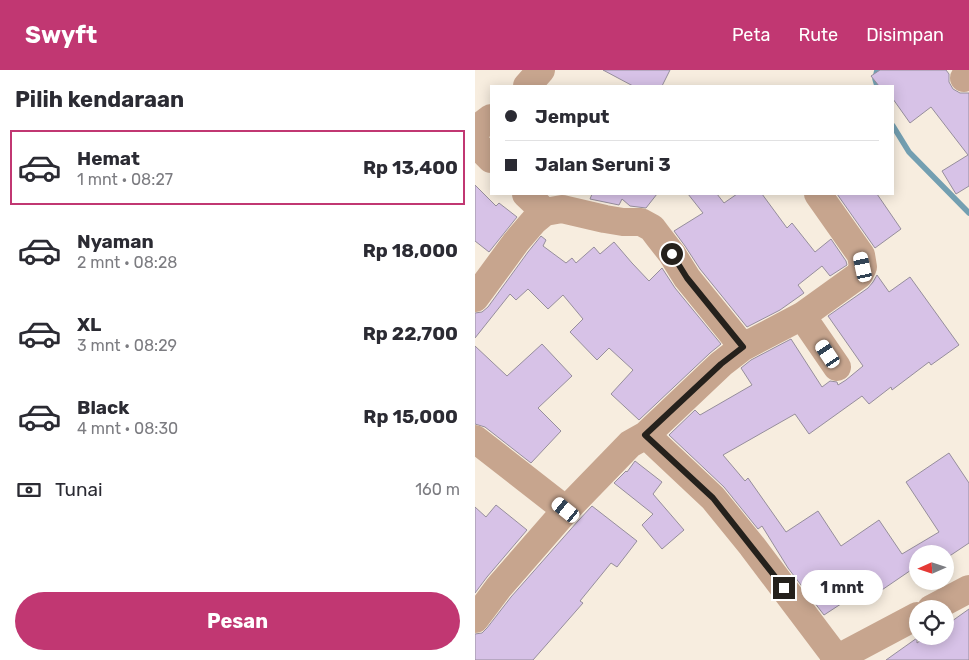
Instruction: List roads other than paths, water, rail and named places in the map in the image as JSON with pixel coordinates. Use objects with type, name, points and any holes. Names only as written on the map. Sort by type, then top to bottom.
[{"type":"street","points":[[528,85],[541,70]]},
{"type":"street","points":[[475,130],[490,119]]},
{"type":"street","points":[[475,143],[490,158]]},
{"type":"street","points":[[475,619],[499,587],[566,510],[630,444],[645,435],[721,364],[743,347],[802,316],[859,275],[863,267],[861,255],[819,195]]},
{"type":"street","points":[[475,298],[534,220],[536,203],[605,219],[641,222],[651,228],[672,254],[687,278],[743,347]]},
{"type":"street","points":[[802,316],[837,367]]},
{"type":"street","points":[[645,435],[713,498],[752,546],[836,659],[909,620]]},
{"type":"street","points":[[475,439],[566,510]]},
{"type":"street","points":[[948,600],[969,589]]},
{"type":"waterway","points":[[877,70],[875,79],[877,85]]},
{"type":"waterway","points":[[894,128],[909,152],[969,213]]}]
